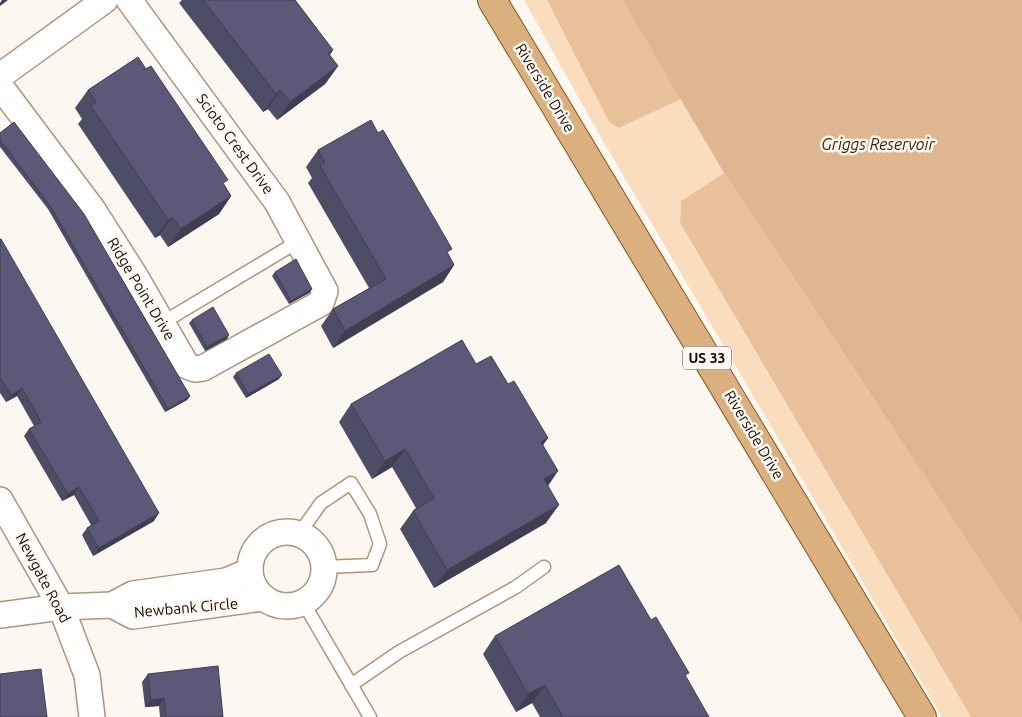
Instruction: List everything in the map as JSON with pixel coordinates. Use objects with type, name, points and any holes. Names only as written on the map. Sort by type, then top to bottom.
[{"type":"main road","name":"Riverside Drive","points":[[492,0],[922,717]]},
{"type":"street","points":[[0,76],[105,0]]},
{"type":"street","name":"Scioto Crest Drive","points":[[129,0],[277,202],[325,291],[325,298]]},
{"type":"street","name":"Ridge Point Drive","points":[[0,86],[94,210],[135,276],[186,366],[203,368],[321,303],[325,298]]},
{"type":"street","name":"Newgate Road","points":[[0,500],[61,607],[88,675],[92,717]]},
{"type":"street","points":[[250,571],[252,557],[260,544],[271,536],[285,532],[299,534],[312,541],[320,553],[324,567],[322,581],[315,593],[303,602]]},
{"type":"street","name":"Newbank Circle","points":[[0,615],[61,607],[112,605],[133,594],[226,581],[250,571],[254,585],[263,598]]},
{"type":"street","name":"Newbank Circle","points":[[112,605],[133,616],[263,598],[289,606],[303,602]]},
{"type":"lane","points":[[162,323],[299,241]]},
{"type":"lane","points":[[299,534],[322,503],[351,483],[370,514],[380,544],[372,565],[324,567]]},
{"type":"lane","points":[[351,685],[399,652],[516,587],[544,567]]},
{"type":"lane","points":[[303,602],[370,717]]},
{"type":"shaded area","points":[[524,0],[547,0],[609,122],[619,128],[681,99],[724,173],[681,201],[680,223],[971,717],[942,717],[599,134]]},
{"type":"shaded area","points":[[547,0],[622,0],[681,99],[619,128],[609,122]]},
{"type":"shaded area","points":[[724,173],[1022,624],[1022,717],[971,717],[680,223],[681,201]]},
{"type":"water","name":"Griggs Reservoir","points":[[622,0],[1022,0],[1022,624],[724,173]]},
{"type":"building","points":[[203,0],[295,0],[333,50],[328,53],[338,66],[290,102],[280,90],[276,94]]},
{"type":"building","points":[[138,57],[146,69],[151,66],[228,180],[223,183],[231,196],[181,229],[172,217],[168,220],[91,106],[96,102],[88,90]]},
{"type":"building","points":[[371,120],[378,133],[383,130],[452,249],[447,252],[454,265],[345,331],[333,309],[386,279],[320,166],[325,163],[318,150]]},
{"type":"building","points":[[14,122],[84,214],[190,396],[168,409],[50,206],[0,140],[0,133]]},
{"type":"building","points":[[0,239],[159,513],[99,548],[87,528],[99,521],[79,487],[68,494],[29,429],[41,422],[22,388],[11,395],[0,377]]},
{"type":"building","points":[[296,259],[312,289],[291,301],[275,272]]},
{"type":"building","points":[[213,307],[229,335],[207,347],[192,320]]},
{"type":"building","points":[[462,340],[476,364],[491,356],[508,384],[514,381],[548,438],[541,442],[558,471],[544,479],[559,505],[447,570],[413,511],[434,498],[405,449],[385,461],[351,404]]},
{"type":"building","points":[[269,354],[282,375],[248,394],[236,373]]},
{"type":"building","points":[[619,565],[651,620],[656,617],[689,673],[685,675],[709,717],[563,717],[545,685],[528,694],[495,636]]},
{"type":"building","points":[[218,666],[223,717],[166,717],[164,698],[151,700],[148,674]]},
{"type":"building","points":[[41,669],[47,717],[0,717],[0,674]]}]
